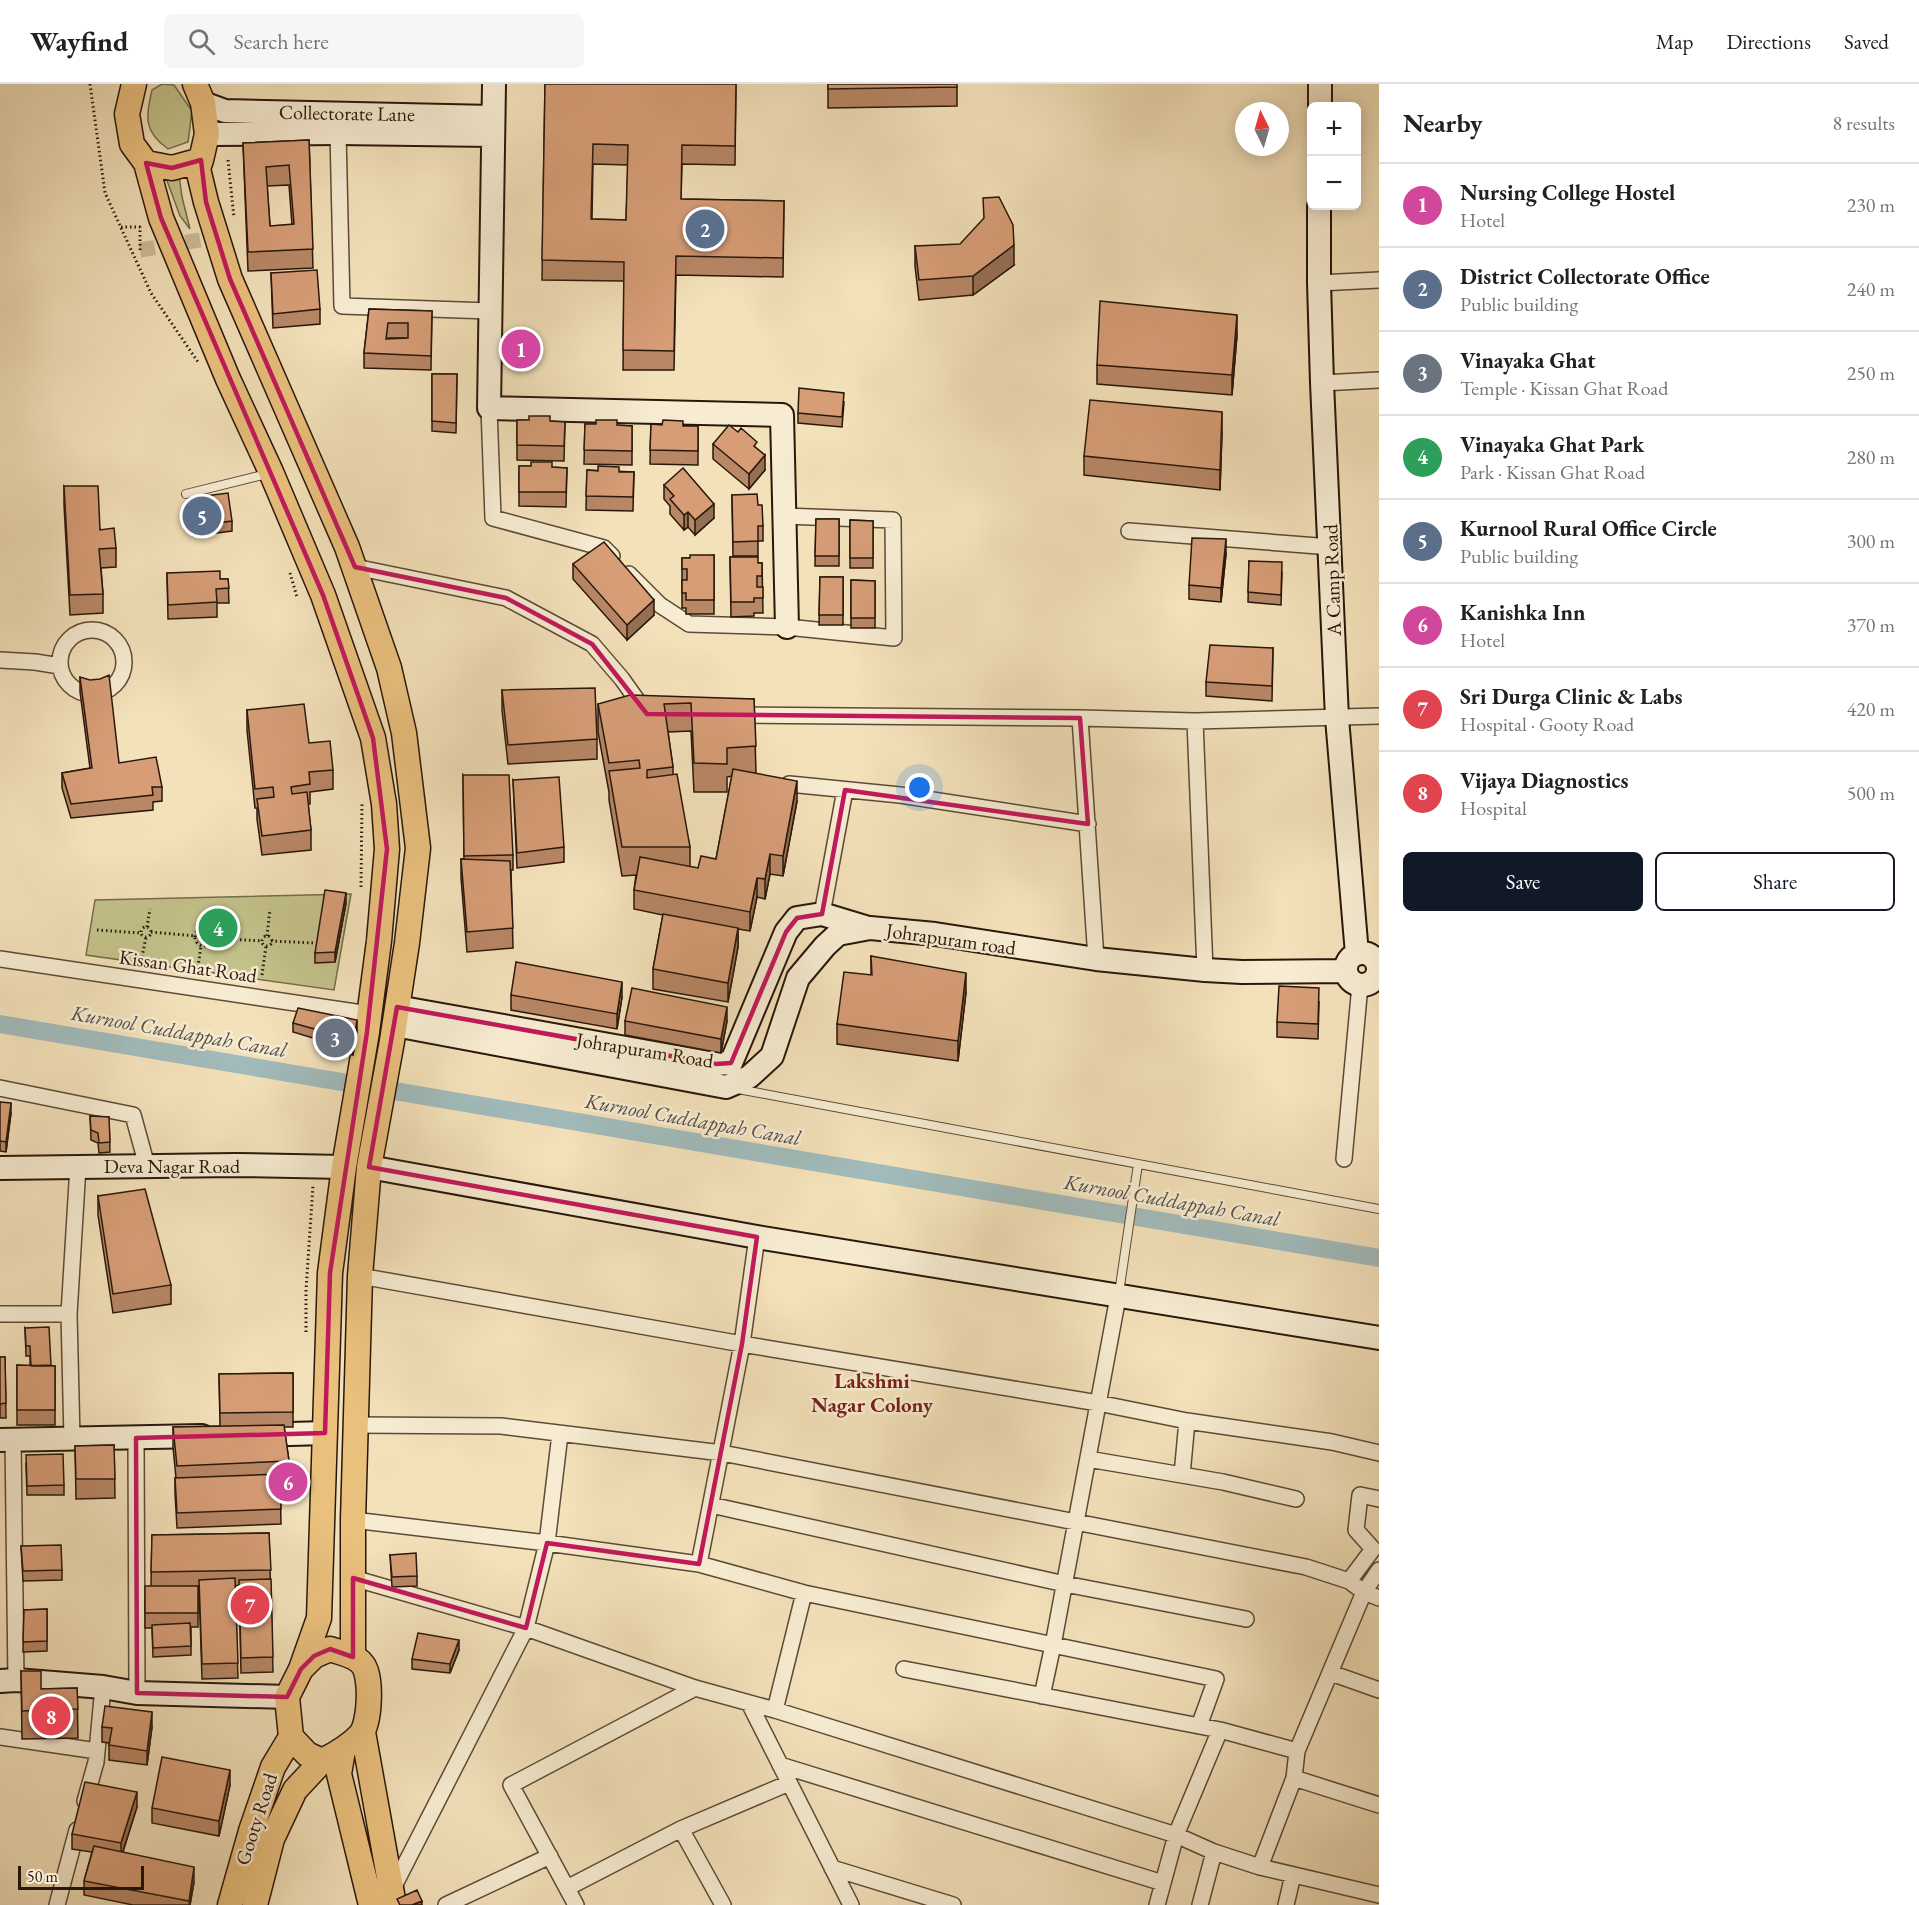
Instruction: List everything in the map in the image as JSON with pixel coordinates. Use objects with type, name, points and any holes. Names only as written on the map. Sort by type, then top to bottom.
[{"type":"main road","points":[[134,84],[126,114],[132,144],[146,163],[165,229],[228,380],[271,472],[323,595],[373,738],[384,804],[387,849],[379,941],[330,1273],[319,1618],[301,1669],[287,1697],[291,1737],[307,1754],[333,1755],[363,1732]]},
{"type":"main road","points":[[199,94],[207,134],[198,170],[203,191],[230,279],[355,567],[389,668],[402,722],[418,848],[408,942],[369,1167],[360,1276],[353,1520],[353,1656]]},
{"type":"main road","points":[[146,163],[172,168],[201,160]]},
{"type":"main road","points":[[301,1669],[314,1656],[330,1649],[353,1656],[364,1666],[370,1699],[363,1732],[392,1898]]},
{"type":"main road","name":"Gooty Road","points":[[230,1905],[251,1831],[273,1767],[291,1737]]},
{"type":"main road","points":[[333,1755],[371,1905]]},
{"type":"main road","name":"Gooty Road","points":[[255,1905],[272,1839],[295,1790],[333,1755]]},
{"type":"street","points":[[494,84],[489,408],[493,518],[604,548],[660,606],[689,624],[787,627],[894,638],[893,520],[784,516]]},
{"type":"street","points":[[1320,84],[1320,102]]},
{"type":"street","name":"Collectorate Lane","points":[[199,94],[225,111],[338,123],[492,126]]},
{"type":"street","points":[[338,123],[342,306],[490,310]]},
{"type":"street","name":"Collectorate Lane","points":[[207,134],[338,123]]},
{"type":"street","name":"A Camp Road","points":[[1319,210],[1322,383],[1337,718],[1363,974]]},
{"type":"street","points":[[1319,283],[1379,280]]},
{"type":"street","points":[[1322,383],[1379,380]]},
{"type":"street","points":[[489,408],[782,415],[787,627]]},
{"type":"street","points":[[1129,531],[1331,547]]},
{"type":"street","points":[[355,567],[506,598],[592,644],[647,714],[659,714]]},
{"type":"street","points":[[101,631],[119,643],[124,653],[123,674],[109,690],[100,694],[90,694],[72,688],[62,675],[60,666],[60,656],[64,646],[80,632],[101,631]]},
{"type":"street","points":[[0,660],[60,666]]},
{"type":"street","points":[[717,714],[1195,721],[1379,716]]},
{"type":"street","points":[[1080,718],[1096,959]]},
{"type":"street","points":[[1195,721],[1205,970]]},
{"type":"street","points":[[789,784],[900,795],[1088,824]]},
{"type":"street","points":[[822,914],[845,790]]},
{"type":"street","name":"Johrapuram Road","points":[[395,1024],[715,1064],[731,1063],[786,932],[796,918],[822,914],[870,928]]},
{"type":"street","name":"Johrapuram road","points":[[395,1024],[726,1087],[749,1077],[772,1056],[798,978],[825,946],[838,934],[870,928],[934,934],[1096,959],[1205,970],[1363,974]]},
{"type":"street","name":"Kissan Ghat Road","points":[[0,959],[368,1023]]},
{"type":"street","points":[[1344,1159],[1363,974]]},
{"type":"street","points":[[0,1088],[133,1115],[147,1166]]},
{"type":"street","points":[[72,1439],[69,1314],[78,1166]]},
{"type":"street","name":"Deva Nagar Road","points":[[0,1168],[344,1167]]},
{"type":"street","points":[[369,1167],[757,1237],[1379,1338]]},
{"type":"street","points":[[699,1564],[742,1344],[757,1237]]},
{"type":"street","points":[[360,1276],[742,1344],[1098,1403],[1187,1421],[1332,1442],[1379,1453]]},
{"type":"street","points":[[1042,1696],[1118,1297]]},
{"type":"street","points":[[0,1314],[69,1314]]},
{"type":"street","points":[[1182,1474],[1187,1421]]},
{"type":"street","points":[[356,1425],[501,1426],[722,1453],[1306,1567],[1349,1581],[1364,1592],[1379,1598]]},
{"type":"street","points":[[287,1697],[137,1693],[103,1687],[8,1681],[6,1440],[326,1433]]},
{"type":"street","points":[[392,1898],[526,1628],[547,1543],[560,1434]]},
{"type":"street","points":[[136,1438],[137,1693]]},
{"type":"street","points":[[1088,1459],[1182,1474],[1296,1498]]},
{"type":"street","points":[[1349,1581],[1373,1549],[1356,1530],[1360,1495],[1379,1499]]},
{"type":"street","points":[[711,1505],[1065,1584],[1246,1619]]},
{"type":"street","points":[[353,1520],[699,1564],[804,1593],[1216,1679],[1199,1726]]},
{"type":"street","points":[[1260,1867],[1294,1778],[1297,1750],[1364,1592],[1379,1570]]},
{"type":"street","points":[[353,1578],[526,1628],[695,1688],[775,1710],[1176,1835],[1214,1852],[1260,1867],[1379,1895]]},
{"type":"street","points":[[775,1710],[804,1593]]},
{"type":"street","points":[[904,1670],[1220,1730],[1297,1750]]},
{"type":"street","points":[[1331,1673],[1379,1690]]},
{"type":"street","points":[[57,1905],[96,1762],[103,1687]]},
{"type":"street","points":[[576,1905],[511,1785],[695,1688]]},
{"type":"street","points":[[749,1703],[851,1905]]},
{"type":"street","points":[[1157,1905],[1176,1835],[1220,1730]]},
{"type":"street","points":[[0,1737],[97,1751]]},
{"type":"street","points":[[780,1765],[1163,1883]]},
{"type":"street","points":[[1294,1778],[1379,1805]]},
{"type":"street","points":[[567,1888],[681,1829],[789,1784]]},
{"type":"street","points":[[681,1829],[723,1905]]},
{"type":"street","points":[[1200,1905],[1214,1852]]},
{"type":"street","points":[[446,1905],[550,1856]]},
{"type":"street","points":[[832,1868],[953,1905]]},
{"type":"street","points":[[1286,1905],[1293,1875]]},
{"type":"lane","points":[[186,494],[253,479],[271,472]]},
{"type":"lane","points":[[726,1087],[1379,1209]]},
{"type":"lane","points":[[1118,1297],[1138,1164]]},
{"type":"path","points":[[90,84],[105,193],[151,293],[204,371]]},
{"type":"path","points":[[121,227],[140,227],[140,250]]},
{"type":"path","points":[[287,562],[297,597]]},
{"type":"path","points":[[361,887],[362,800]]},
{"type":"path","points":[[207,929],[211,907]]},
{"type":"path","points":[[150,909],[147,927],[151,932],[196,936]]},
{"type":"path","points":[[270,909],[267,936],[271,941],[315,943]]},
{"type":"path","points":[[141,933],[142,928],[147,927]]},
{"type":"path","points":[[198,967],[201,946],[196,936],[201,929],[207,929],[212,932],[213,938],[209,945],[201,946]]},
{"type":"path","points":[[98,930],[141,933],[146,937]]},
{"type":"path","points":[[142,957],[146,937],[151,932]]},
{"type":"path","points":[[262,941],[267,936]]},
{"type":"path","points":[[213,938],[262,941],[266,946]]},
{"type":"path","points":[[262,975],[266,946],[271,941]]},
{"type":"highlighted area","points":[[201,160],[206,202],[230,279],[355,567],[506,598],[592,644],[647,714],[1080,718],[1088,824],[845,790],[822,914],[797,918],[786,932],[731,1063],[715,1064],[397,1007],[369,1167],[757,1237],[742,1344],[699,1564],[547,1543],[526,1628],[353,1578],[353,1657],[330,1649],[314,1656],[301,1669],[287,1697],[137,1693],[136,1438],[325,1433],[330,1273],[367,1032],[387,849],[373,738],[323,595],[161,218],[146,163],[172,168]]},
{"type":"shaded area","points":[[162,84],[174,85],[192,111],[188,142],[168,149],[154,136],[148,123],[148,108],[152,90]]},
{"type":"shaded area","points":[[179,175],[190,229],[180,216],[166,178],[174,180]]},
{"type":"shaded area","points":[[351,894],[334,990],[86,955],[95,900]]},
{"type":"building","points":[[545,84],[736,84],[735,146],[682,145],[681,199],[784,201],[783,258],[676,256],[674,351],[623,350],[624,262],[542,260]],"holes":[[[593,144],[628,145],[626,220],[591,219]]]},
{"type":"building","points":[[828,84],[957,84],[957,87],[828,89]]},
{"type":"building","points":[[309,140],[313,249],[248,252],[243,143]],"holes":[[[289,165],[294,224],[270,226],[266,167]]]},
{"type":"building","points":[[999,197],[1013,225],[1014,245],[973,276],[919,280],[915,246],[960,244],[984,218],[983,198]]},
{"type":"building","points":[[317,270],[320,309],[273,314],[271,273]]},
{"type":"building","points":[[1100,301],[1237,315],[1232,375],[1097,365]]},
{"type":"building","points":[[369,309],[432,311],[431,356],[364,353]],"holes":[[[388,323],[408,323],[408,338],[386,339]]]},
{"type":"building","points":[[432,374],[457,374],[456,423],[432,421]]},
{"type":"building","points":[[799,388],[844,393],[842,417],[798,413]]},
{"type":"building","points":[[1090,400],[1222,412],[1220,470],[1084,456]]},
{"type":"building","points":[[529,416],[550,416],[550,421],[565,422],[564,446],[517,445],[517,420],[529,420]]},
{"type":"building","points":[[596,420],[617,420],[617,425],[632,426],[632,451],[584,450],[585,424],[596,424]]},
{"type":"building","points":[[663,420],[683,421],[683,426],[698,426],[698,451],[650,450],[651,424],[662,425]]},
{"type":"building","points":[[729,425],[738,432],[741,428],[757,442],[754,446],[765,455],[749,474],[713,444]]},
{"type":"building","points":[[531,462],[552,462],[552,467],[567,468],[566,492],[519,492],[519,466],[531,466]]},
{"type":"building","points":[[598,466],[619,467],[619,472],[634,472],[633,497],[586,496],[587,470],[598,471]]},
{"type":"building","points":[[683,468],[714,504],[695,520],[688,512],[684,515],[670,499],[674,496],[664,485]]},
{"type":"building","points":[[64,486],[98,486],[100,530],[114,528],[116,548],[99,549],[103,594],[70,595]]},
{"type":"building","points":[[228,493],[232,521],[193,526],[190,498]]},
{"type":"building","points":[[757,494],[758,505],[762,505],[763,526],[758,526],[758,541],[733,542],[732,495]]},
{"type":"building","points":[[816,519],[839,519],[839,556],[815,556]]},
{"type":"building","points":[[850,520],[873,521],[873,558],[850,558]]},
{"type":"building","points":[[1192,538],[1226,539],[1221,588],[1189,585]]},
{"type":"building","points":[[604,542],[654,600],[627,625],[573,564]]},
{"type":"building","points":[[690,555],[714,555],[714,600],[686,600],[686,593],[682,593],[682,580],[687,580],[687,569],[682,569],[682,558],[690,558]]},
{"type":"building","points":[[730,557],[758,557],[758,563],[762,563],[762,576],[757,576],[757,587],[763,587],[763,598],[754,598],[754,602],[731,602]]},
{"type":"building","points":[[1249,561],[1282,562],[1281,595],[1248,592]]},
{"type":"building","points":[[220,571],[220,579],[228,579],[229,588],[216,589],[217,602],[168,605],[167,573]]},
{"type":"building","points":[[820,577],[843,577],[843,615],[819,615]]},
{"type":"building","points":[[851,580],[875,581],[875,618],[851,618]]},
{"type":"building","points":[[1210,645],[1273,648],[1272,686],[1206,682]]},
{"type":"building","points":[[109,675],[119,763],[156,757],[162,787],[152,787],[153,795],[71,804],[62,773],[92,768],[80,677],[90,680]]},
{"type":"building","points":[[595,688],[597,739],[508,745],[502,690]]},
{"type":"building","points":[[630,695],[754,699],[756,746],[727,748],[727,764],[694,763],[691,703],[664,704],[673,767],[647,770],[647,778],[677,774],[690,847],[622,847],[609,771],[640,768],[639,760],[609,763],[598,704]]},
{"type":"building","points":[[304,704],[309,743],[330,741],[333,770],[309,772],[310,784],[291,787],[292,794],[307,792],[311,830],[262,836],[257,799],[274,797],[273,787],[255,789],[247,710]]},
{"type":"building","points":[[733,769],[797,781],[783,856],[770,854],[765,879],[757,878],[750,912],[634,890],[640,857],[698,868],[701,856],[716,859]]},
{"type":"building","points":[[463,775],[509,775],[513,855],[464,856]]},
{"type":"building","points":[[559,777],[564,847],[517,853],[513,780]]},
{"type":"building","points":[[461,859],[510,861],[513,928],[467,932]]},
{"type":"building","points":[[325,890],[346,893],[335,952],[315,953]]},
{"type":"building","points":[[663,914],[738,928],[728,983],[653,969]]},
{"type":"building","points":[[871,956],[966,973],[958,1041],[837,1024],[844,972],[872,975]]},
{"type":"building","points":[[516,962],[622,982],[617,1014],[511,995]]},
{"type":"building","points":[[1279,986],[1319,988],[1318,1024],[1277,1022]]},
{"type":"building","points":[[632,988],[727,1007],[721,1039],[625,1021]]},
{"type":"building","points":[[298,1008],[357,1020],[353,1045],[333,1041],[336,1035],[293,1023]]},
{"type":"building","points":[[0,1102],[11,1103],[6,1142],[0,1141]]},
{"type":"building","points":[[90,1116],[109,1117],[110,1142],[99,1143],[98,1133],[91,1130]]},
{"type":"building","points":[[145,1189],[171,1285],[113,1294],[98,1196]]},
{"type":"building","points":[[49,1327],[51,1365],[31,1366],[30,1346],[26,1346],[25,1328]]},
{"type":"building","points":[[0,1357],[5,1357],[6,1403],[0,1404]]},
{"type":"building","points":[[17,1365],[55,1366],[55,1410],[17,1410]]},
{"type":"building","points":[[293,1373],[293,1412],[220,1413],[219,1374]]},
{"type":"building","points":[[284,1425],[289,1461],[177,1466],[173,1427]]},
{"type":"building","points":[[114,1445],[115,1479],[76,1479],[75,1446]]},
{"type":"building","points":[[63,1454],[64,1485],[27,1486],[26,1455]]},
{"type":"building","points":[[280,1474],[281,1509],[177,1513],[175,1478]]},
{"type":"building","points":[[269,1533],[271,1570],[151,1572],[152,1535]]},
{"type":"building","points":[[61,1545],[62,1570],[23,1571],[21,1546]]},
{"type":"building","points":[[416,1553],[417,1576],[392,1577],[390,1555]]},
{"type":"building","points":[[235,1578],[238,1663],[202,1664],[199,1580]]},
{"type":"building","points":[[271,1579],[273,1657],[241,1658],[239,1580]]},
{"type":"building","points":[[145,1586],[198,1586],[198,1613],[145,1613]]},
{"type":"building","points":[[47,1609],[47,1641],[23,1642],[24,1610]]},
{"type":"building","points":[[190,1623],[191,1646],[153,1648],[152,1625]]},
{"type":"building","points":[[418,1633],[459,1640],[450,1664],[412,1659]]},
{"type":"building","points":[[21,1671],[41,1671],[41,1689],[77,1688],[78,1709],[22,1711]]},
{"type":"building","points":[[105,1706],[152,1712],[147,1751],[109,1745],[112,1728],[102,1727]]},
{"type":"building","points":[[162,1757],[230,1770],[219,1821],[152,1808]]},
{"type":"building","points":[[85,1782],[137,1792],[121,1843],[72,1834]]},
{"type":"building","points":[[94,1846],[194,1867],[189,1901],[84,1881]]},
{"type":"building","points":[[417,1890],[422,1901],[412,1905],[400,1905],[397,1899]]},
{"type":"waterway","name":"Kurnool Cuddappah Canal","points":[[0,1024],[1379,1258]]},
{"type":"tunnel","points":[[140,250],[230,235]]},
{"type":"place","name":"District Collectorate Office","points":[[705,229]]},
{"type":"place","name":"Nursing College Hostel","points":[[521,349]]},
{"type":"place","name":"Kurnool Rural Office Circle","points":[[202,516]]},
{"type":"place","name":"Vinayaka Ghat Park","points":[[218,928]]},
{"type":"place","name":"Vinayaka Ghat","points":[[335,1038]]},
{"type":"place","name":"Kanishka Inn","points":[[288,1482]]},
{"type":"place","name":"Sri Durga Clinic & Labs","points":[[250,1605]]},
{"type":"place","name":"Vijaya Diagnostics","points":[[51,1716]]},
{"type":"district","name":"Lakshmi Nagar Colony","points":[[872,1392]]}]
